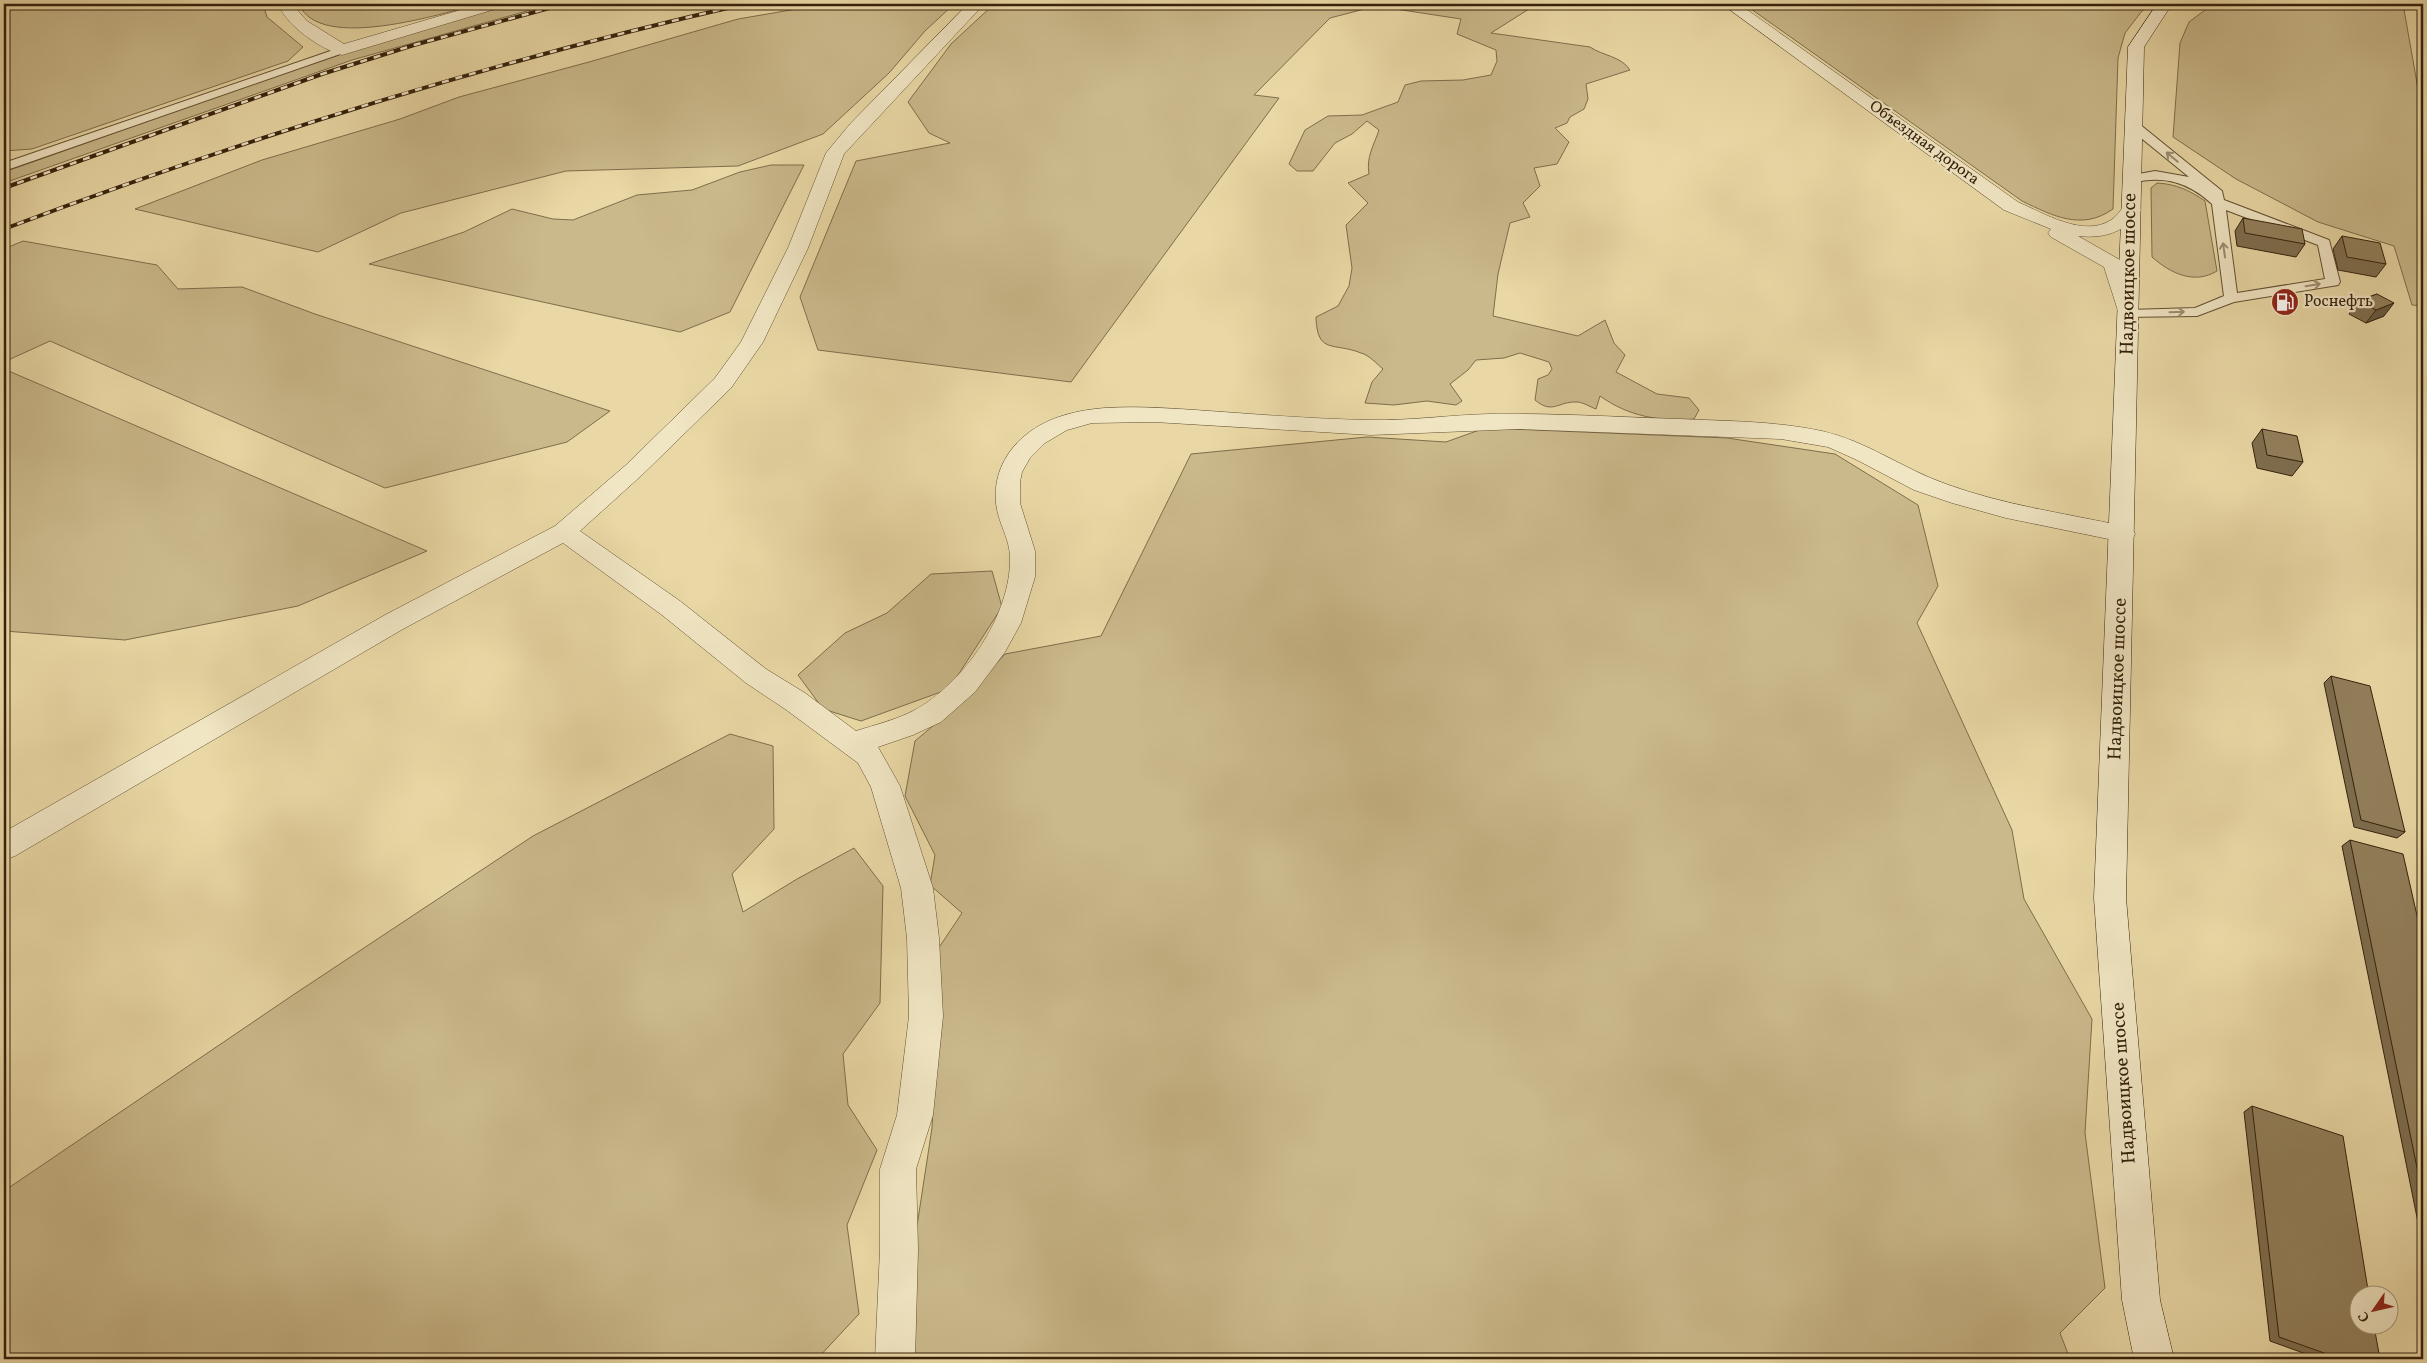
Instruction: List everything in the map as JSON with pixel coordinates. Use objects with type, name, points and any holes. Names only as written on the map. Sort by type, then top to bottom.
[{"type":"street","points":[[285,4],[287,12],[304,26],[342,50],[497,4]]},
{"type":"street","points":[[4,847],[394,622],[564,532],[634,470],[723,383],[752,342],[798,248],[835,153],[856,128],[976,4]]},
{"type":"street","name":"Объездная дорога","points":[[1729,4],[2012,206],[2057,226],[2091,232],[2116,225],[2131,210]]},
{"type":"street","name":"Надвоицкое шоссе","points":[[2154,1359],[2141,1300],[2110,898],[2136,47],[2164,4]]},
{"type":"street","points":[[2012,206],[2114,264],[2128,314]]},
{"type":"street","points":[[853,743],[888,732],[929,715],[957,691],[980,666],[1001,637],[1014,603],[1022,574],[1023,552],[1005,493],[1008,478],[1017,460],[1031,442],[1047,431],[1090,416],[1146,414],[1358,428],[1473,422],[1566,422],[1732,429],[1813,436],[1840,443],[1862,452],[1891,469],[1938,490],[2122,534]]},
{"type":"street","points":[[564,532],[671,608],[756,676],[853,743],[868,755],[886,786],[917,888],[923,938],[926,1016],[915,1115],[898,1169],[899,1250],[895,1359]]},
{"type":"lane","points":[[4,167],[342,50]]},
{"type":"lane","points":[[2134,126],[2217,194],[2231,298]]},
{"type":"lane","points":[[2128,314],[2196,312],[2231,298],[2333,282],[2324,243],[2217,202],[2204,189],[2185,180],[2164,174],[2148,173],[2132,179]]},
{"type":"shaded area","points":[[4,4],[263,4],[267,17],[303,47],[288,61],[32,149],[4,151]]},
{"type":"shaded area","points":[[299,4],[480,4],[412,21],[355,28],[331,26],[311,18]]},
{"type":"shaded area","points":[[515,4],[552,4],[352,60],[4,183],[4,172],[194,104],[321,60],[450,21]]},
{"type":"shaded area","points":[[826,4],[954,4],[925,31],[889,73],[823,134],[738,166],[566,171],[401,213],[318,252],[135,209],[262,160],[400,119],[459,97],[738,19]]},
{"type":"shaded area","points":[[994,4],[1545,4],[1549,7],[1529,9],[1491,33],[1590,47],[1617,59],[1630,70],[1586,84],[1588,99],[1584,109],[1570,117],[1567,123],[1555,128],[1569,142],[1557,164],[1534,168],[1540,186],[1523,203],[1530,217],[1510,223],[1498,274],[1493,316],[1578,336],[1605,320],[1614,343],[1625,355],[1616,372],[1657,394],[1689,398],[1699,410],[1694,419],[1681,420],[1644,416],[1611,403],[1600,396],[1596,409],[1577,402],[1551,407],[1546,406],[1535,400],[1538,379],[1548,375],[1552,369],[1549,362],[1520,353],[1504,358],[1476,360],[1468,370],[1450,384],[1462,401],[1456,405],[1427,401],[1394,405],[1365,403],[1372,382],[1383,369],[1364,354],[1324,342],[1317,329],[1316,317],[1338,306],[1349,286],[1352,268],[1346,225],[1368,203],[1348,183],[1369,174],[1370,157],[1379,130],[1367,121],[1352,134],[1335,143],[1313,171],[1297,171],[1289,164],[1305,130],[1328,116],[1362,115],[1398,102],[1405,85],[1421,81],[1463,80],[1491,75],[1497,61],[1496,50],[1457,34],[1461,19],[1376,6],[1330,18],[1254,95],[1279,98],[1071,382],[818,350],[800,297],[856,161],[950,143],[929,133],[908,102],[951,44]]},
{"type":"shaded area","points":[[1744,4],[2152,4],[2142,11],[2125,33],[2118,58],[2113,209],[2101,216],[2079,220],[2056,216],[2022,201]]},
{"type":"shaded area","points":[[2213,4],[2403,4],[2423,117],[2423,306],[2412,305],[2394,246],[2318,222],[2236,179],[2173,137],[2180,43],[2189,22]]},
{"type":"shaded area","points":[[771,165],[804,165],[730,312],[680,332],[369,264],[464,232],[512,209],[553,219],[573,220],[637,195],[692,190],[740,172]]},
{"type":"shaded area","points":[[2157,183],[2182,188],[2205,201],[2217,271],[2200,277],[2191,277],[2174,272],[2152,257],[2151,188]]},
{"type":"shaded area","points":[[23,241],[157,265],[178,289],[242,287],[315,314],[610,411],[567,442],[385,488],[50,341],[4,362],[4,249]]},
{"type":"shaded area","points":[[4,369],[427,551],[298,606],[125,640],[4,631]]},
{"type":"shaded area","points":[[1485,428],[1727,438],[1835,454],[1918,505],[1938,586],[1917,623],[2012,830],[2024,899],[2092,1019],[2085,1133],[2105,1288],[2060,1333],[2070,1359],[911,1359],[915,1239],[932,1128],[937,1016],[934,955],[962,913],[930,885],[935,855],[905,796],[915,741],[960,703],[1005,654],[1101,636],[1191,454],[1367,437],[1446,442]]},
{"type":"shaded area","points":[[992,571],[1002,607],[949,689],[861,721],[823,709],[798,675],[845,633],[887,613],[931,574]]},
{"type":"shaded area","points":[[730,734],[773,746],[774,829],[732,874],[743,912],[797,879],[854,848],[883,886],[880,1003],[843,1054],[848,1105],[877,1150],[847,1225],[859,1314],[817,1359],[4,1359],[4,1191],[293,995],[533,836]]},
{"type":"building","points":[[2243,218],[2302,229],[2305,244],[2245,233]]},
{"type":"building","points":[[2342,236],[2380,243],[2386,264],[2347,257]]},
{"type":"building","points":[[2377,294],[2394,303],[2376,310],[2358,301]]},
{"type":"building","points":[[2262,429],[2297,436],[2303,462],[2267,455]]},
{"type":"building","points":[[2331,676],[2370,686],[2405,832],[2361,820]]},
{"type":"building","points":[[2350,840],[2403,854],[2423,942],[2423,1197]]},
{"type":"building","points":[[2252,1106],[2343,1136],[2367,1286],[2350,1286],[2350,1336],[2376,1336],[2380,1359],[2341,1359],[2279,1337]]},
{"type":"railway","points":[[4,188],[322,74],[414,45],[564,4]]},
{"type":"railway","points":[[4,229],[187,163],[370,104],[556,51],[745,4]]},
{"type":"place","name":"Роснефть","points":[[2285,302]]}]
